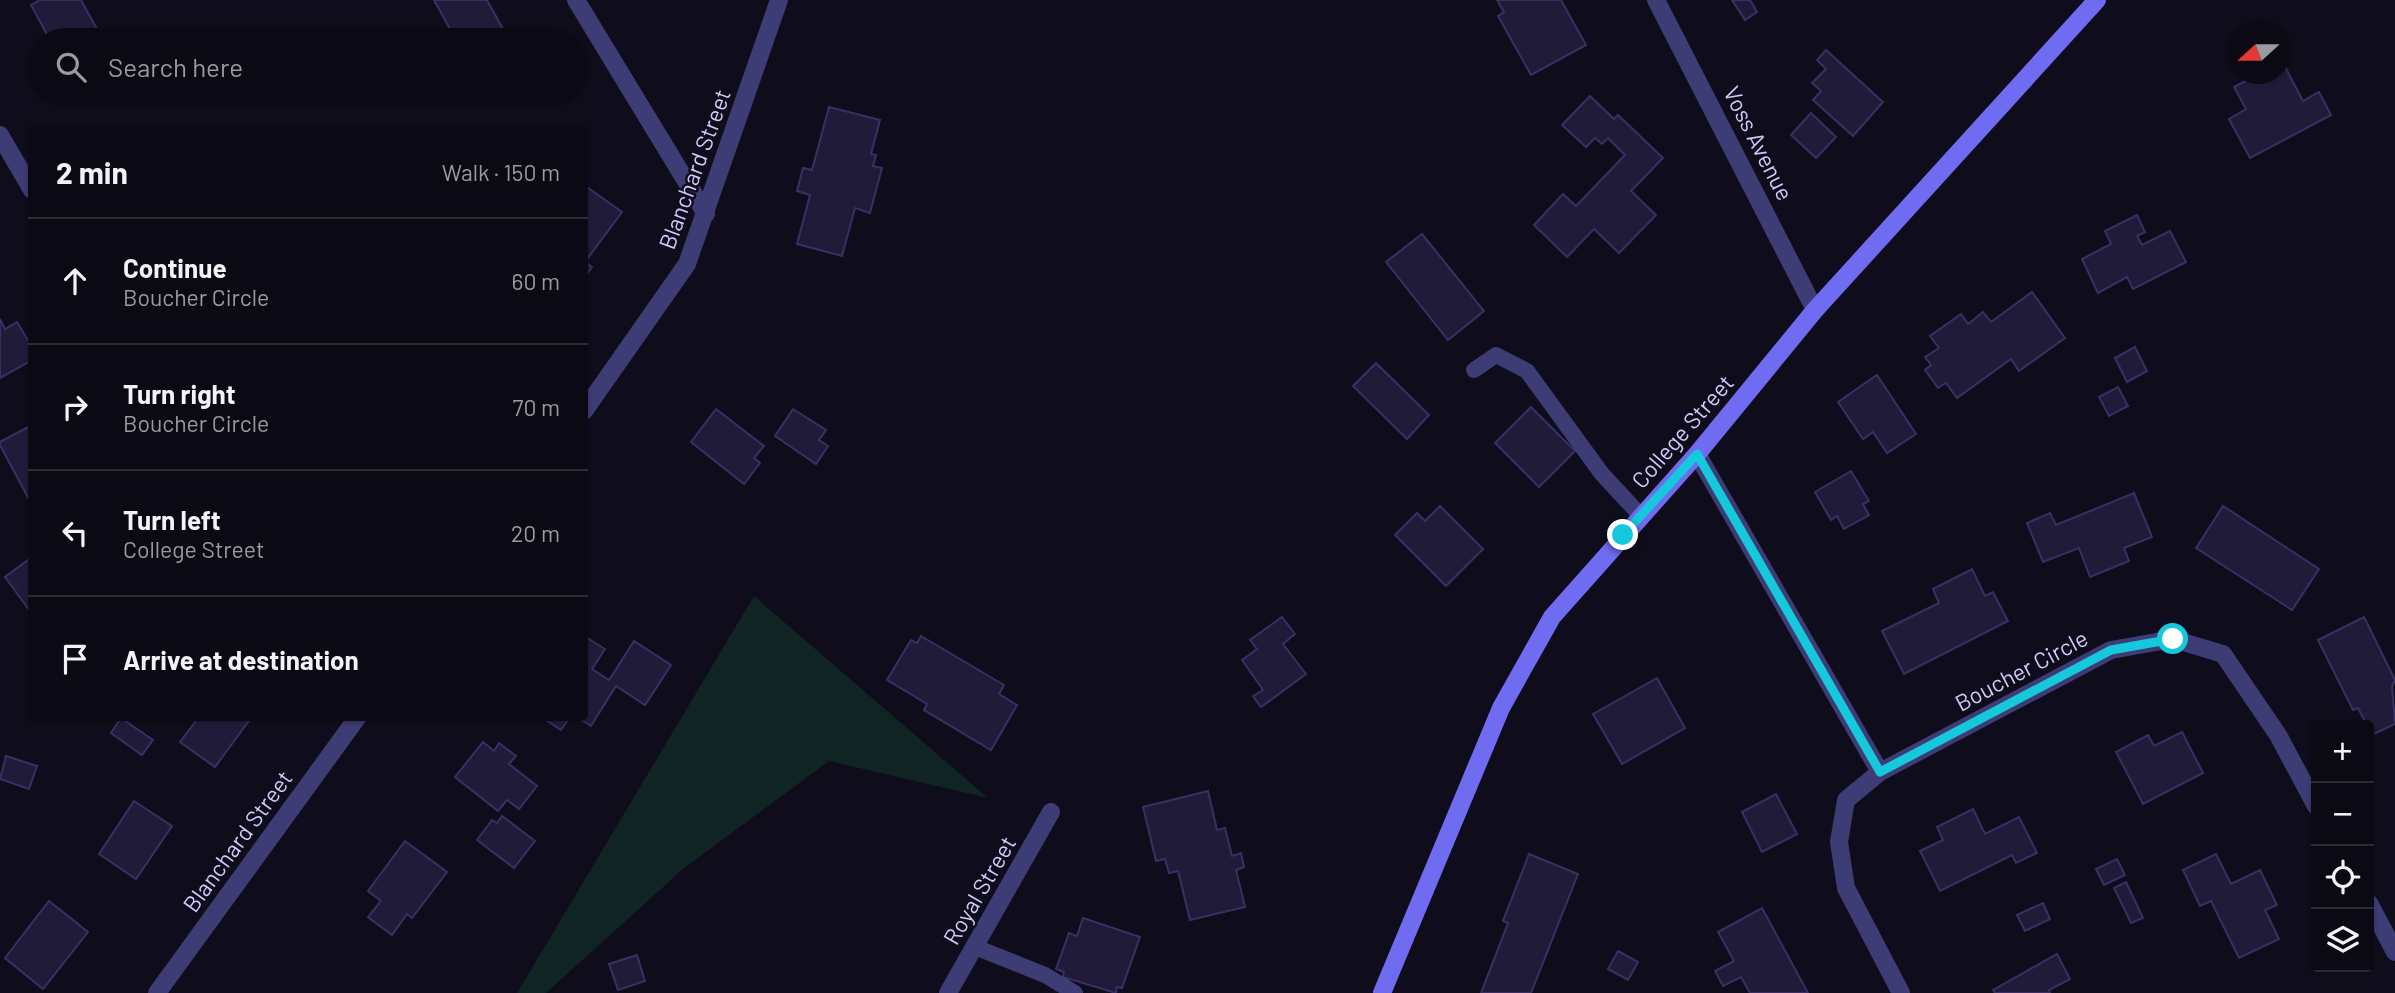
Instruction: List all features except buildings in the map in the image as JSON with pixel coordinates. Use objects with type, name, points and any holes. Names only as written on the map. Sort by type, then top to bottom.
[{"type":"street","points":[[576,0],[706,214]]},
{"type":"street","name":"Blanchard Street","points":[[588,405],[687,264],[779,0]]},
{"type":"street","name":"Voss Avenue","points":[[1656,0],[1815,310]]},
{"type":"street","name":"College Street","points":[[1382,993],[1501,708],[1552,617],[1697,454],[1815,310],[2097,0]]},
{"type":"street","points":[[0,135],[28,183]]},
{"type":"street","points":[[1697,454],[1880,772]]},
{"type":"street","name":"Boucher Circle","points":[[1901,993],[1846,888],[1839,842],[1846,800],[1880,772],[2111,650],[2173,639],[2223,654],[2278,735],[2311,797]]},
{"type":"street","name":"Blanchard Street","points":[[157,993],[349,721]]},
{"type":"street","name":"Royal Street","points":[[948,993],[1051,812]]},
{"type":"street","points":[[2372,909],[2395,952]]},
{"type":"lane","points":[[1474,370],[1496,355],[1527,371],[1602,474],[1641,516]]},
{"type":"lane","points":[[975,947],[1045,975],[1075,993]]},
{"type":"green space","points":[[754,596],[988,798],[829,761],[683,869],[546,993],[517,993]]},
{"type":"route","points":[[1623,535],[1697,454],[1880,772],[2111,650],[2173,639]]}]
